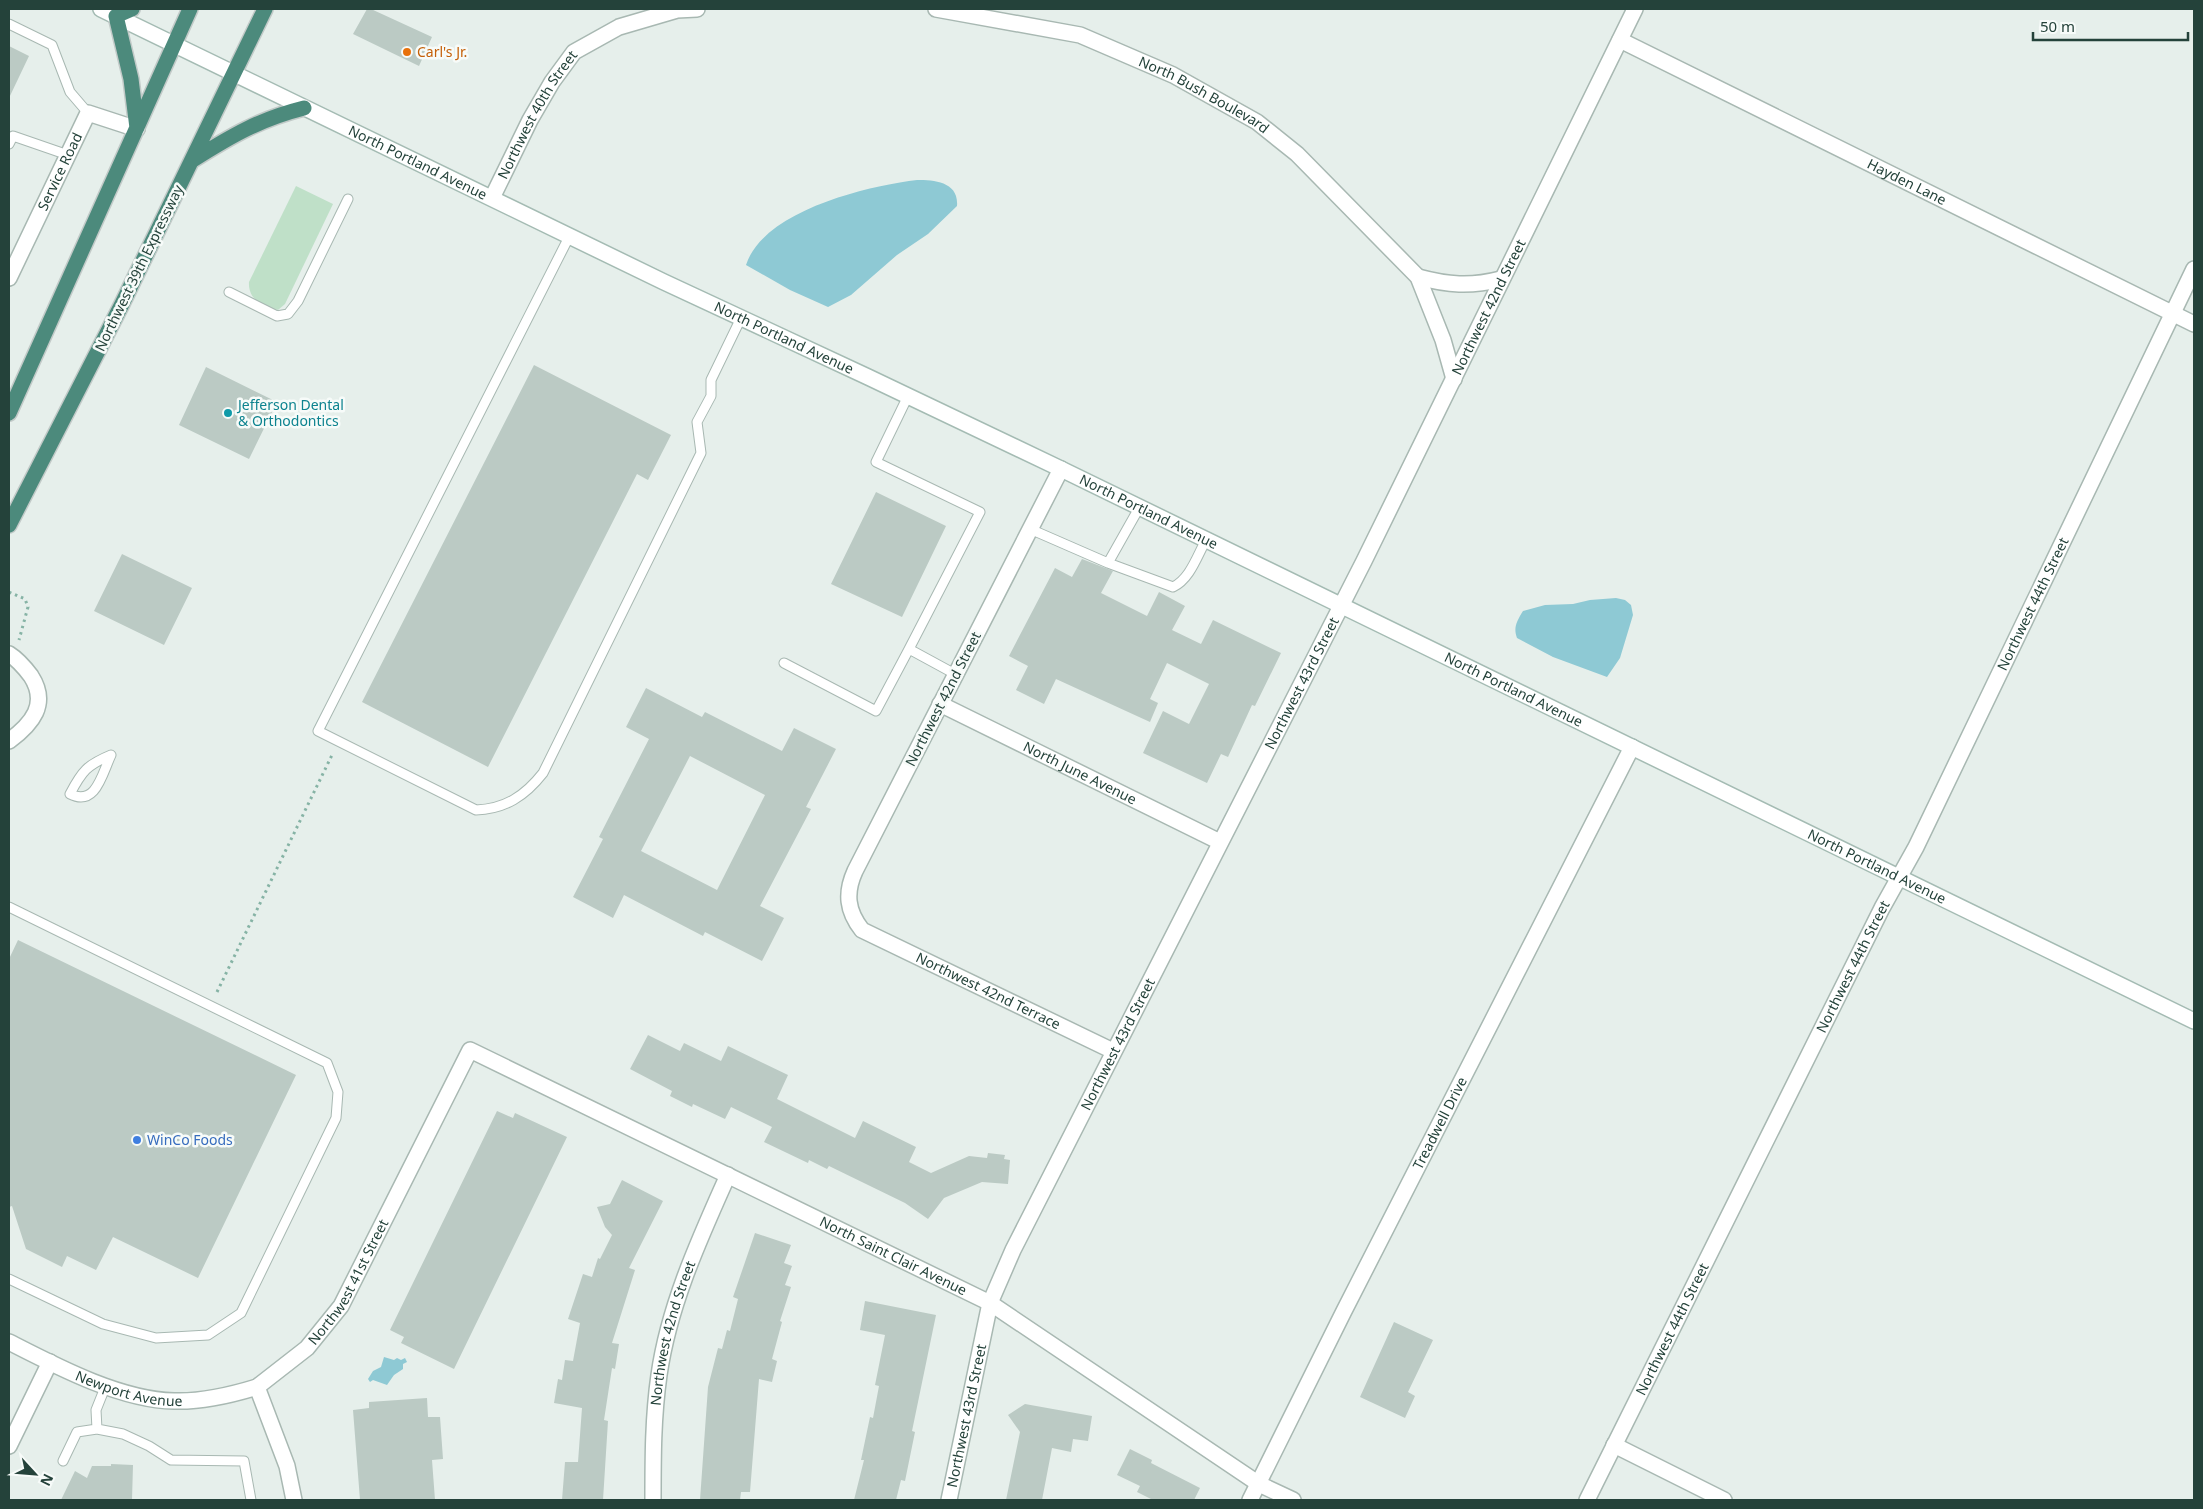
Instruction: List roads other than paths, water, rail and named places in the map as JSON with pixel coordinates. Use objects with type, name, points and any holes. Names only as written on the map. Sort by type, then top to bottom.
[{"type":"highway","points":[[132,9],[116,16],[131,79],[137,130]]},
{"type":"highway","points":[[9,413],[190,9]]},
{"type":"highway","name":"Northwest 39th Expressway","points":[[9,525],[122,304],[265,9]]},
{"type":"highway","points":[[192,161],[236,132],[279,114],[304,108]]},
{"type":"street","name":"North Portland Avenue","points":[[102,9],[570,237],[908,396],[1206,540],[2194,1021]]},
{"type":"street","name":"Northwest 40th Street","points":[[492,198],[530,120],[552,82],[574,52],[619,26],[677,10],[697,9]]},
{"type":"street","name":"North Bush Boulevard","points":[[936,9],[1080,36],[1173,75],[1257,122],[1297,154],[1418,277],[1443,340],[1454,379]]},
{"type":"street","name":"Northwest 42nd Street","points":[[1341,606],[1635,9]]},
{"type":"street","name":"Hayden Lane","points":[[1620,40],[2194,324]]},
{"type":"street","points":[[88,114],[137,130]]},
{"type":"street","name":"Service Road","points":[[9,278],[88,114]]},
{"type":"street","name":"Northwest 44th Street","points":[[1587,1500],[1882,908],[1920,838],[2194,269]]},
{"type":"street","points":[[1418,277],[1444,284],[1479,284],[1501,279]]},
{"type":"street","name":"Northwest 42nd Street","points":[[862,930],[853,918],[849,899],[849,885],[955,674],[1061,470]]},
{"type":"street","name":"Northwest 43rd Street","points":[[949,1500],[990,1303],[1018,1241],[1113,1051],[1341,606]]},
{"type":"street","points":[[9,654],[31,676],[38,690],[39,700],[32,720],[9,741]]},
{"type":"street","name":"North June Avenue","points":[[940,704],[1220,842]]},
{"type":"street","name":"Treadwell Drive","points":[[1250,1500],[1344,1311],[1632,747]]},
{"type":"street","name":"Northwest 42nd Terrace","points":[[862,930],[1113,1051]]},
{"type":"street","name":"North Saint Clair Avenue","points":[[470,1050],[990,1303],[1259,1484],[1293,1500]]},
{"type":"street","name":"Northwest 41st Street","points":[[257,1387],[308,1348],[341,1306],[470,1050]]},
{"type":"street","name":"Northwest 42nd Street","points":[[653,1500],[654,1421],[659,1374],[667,1336],[692,1256],[728,1175]]},
{"type":"street","name":"Newport Avenue","points":[[9,1342],[50,1362],[144,1398],[174,1402],[230,1395],[257,1387]]},
{"type":"street","points":[[9,1446],[50,1362]]},
{"type":"street","points":[[257,1387],[287,1466],[294,1500]]},
{"type":"street","points":[[1614,1445],[1724,1500]]},
{"type":"lane","points":[[9,24],[52,45],[70,92],[88,114]]},
{"type":"lane","points":[[10,138],[68,155]]},
{"type":"lane","points":[[229,292],[277,316],[288,314],[298,301],[348,199]]},
{"type":"lane","points":[[570,237],[318,731],[476,810],[489,810],[504,806],[521,796],[544,773],[702,453],[698,422],[711,396],[711,380],[741,318]]},
{"type":"lane","points":[[784,663],[876,711],[980,512],[876,462],[908,396]]},
{"type":"lane","points":[[1108,563],[1139,508]]},
{"type":"lane","points":[[1030,529],[1108,563],[1173,587],[1187,576],[1206,540]]},
{"type":"lane","points":[[909,649],[955,674]]},
{"type":"lane","points":[[111,755],[94,791],[87,797],[78,798],[70,794],[84,769],[94,762],[111,755]]},
{"type":"lane","points":[[9,907],[327,1063],[338,1092],[336,1118],[241,1313],[208,1335],[156,1338],[103,1324],[9,1279]]},
{"type":"lane","points":[[97,1429],[96,1410],[106,1385]]},
{"type":"lane","points":[[63,1461],[77,1432],[97,1429],[123,1434],[149,1446],[171,1460],[244,1461],[251,1500]]},
{"type":"water","points":[[917,180],[938,182],[950,187],[957,198],[957,206],[928,234],[897,255],[851,295],[828,307],[790,290],[746,265],[756,246],[773,230],[794,216],[845,195]]},
{"type":"water","points":[[1616,598],[1625,600],[1631,605],[1633,615],[1620,658],[1607,677],[1553,657],[1517,638],[1516,624],[1523,611],[1545,605],[1573,604],[1590,600]]},
{"type":"water","points":[[384,1357],[394,1360],[405,1358],[407,1362],[403,1364],[403,1369],[394,1375],[387,1385],[373,1380],[370,1382],[368,1379],[373,1371],[381,1367]]},
{"type":"place","name":"Carl's Jr.","points":[[407,52]]},
{"type":"place","name":"Jefferson Dental & Orthodontics","points":[[228,413]]},
{"type":"place","name":"WinCo Foods","points":[[137,1140]]}]
